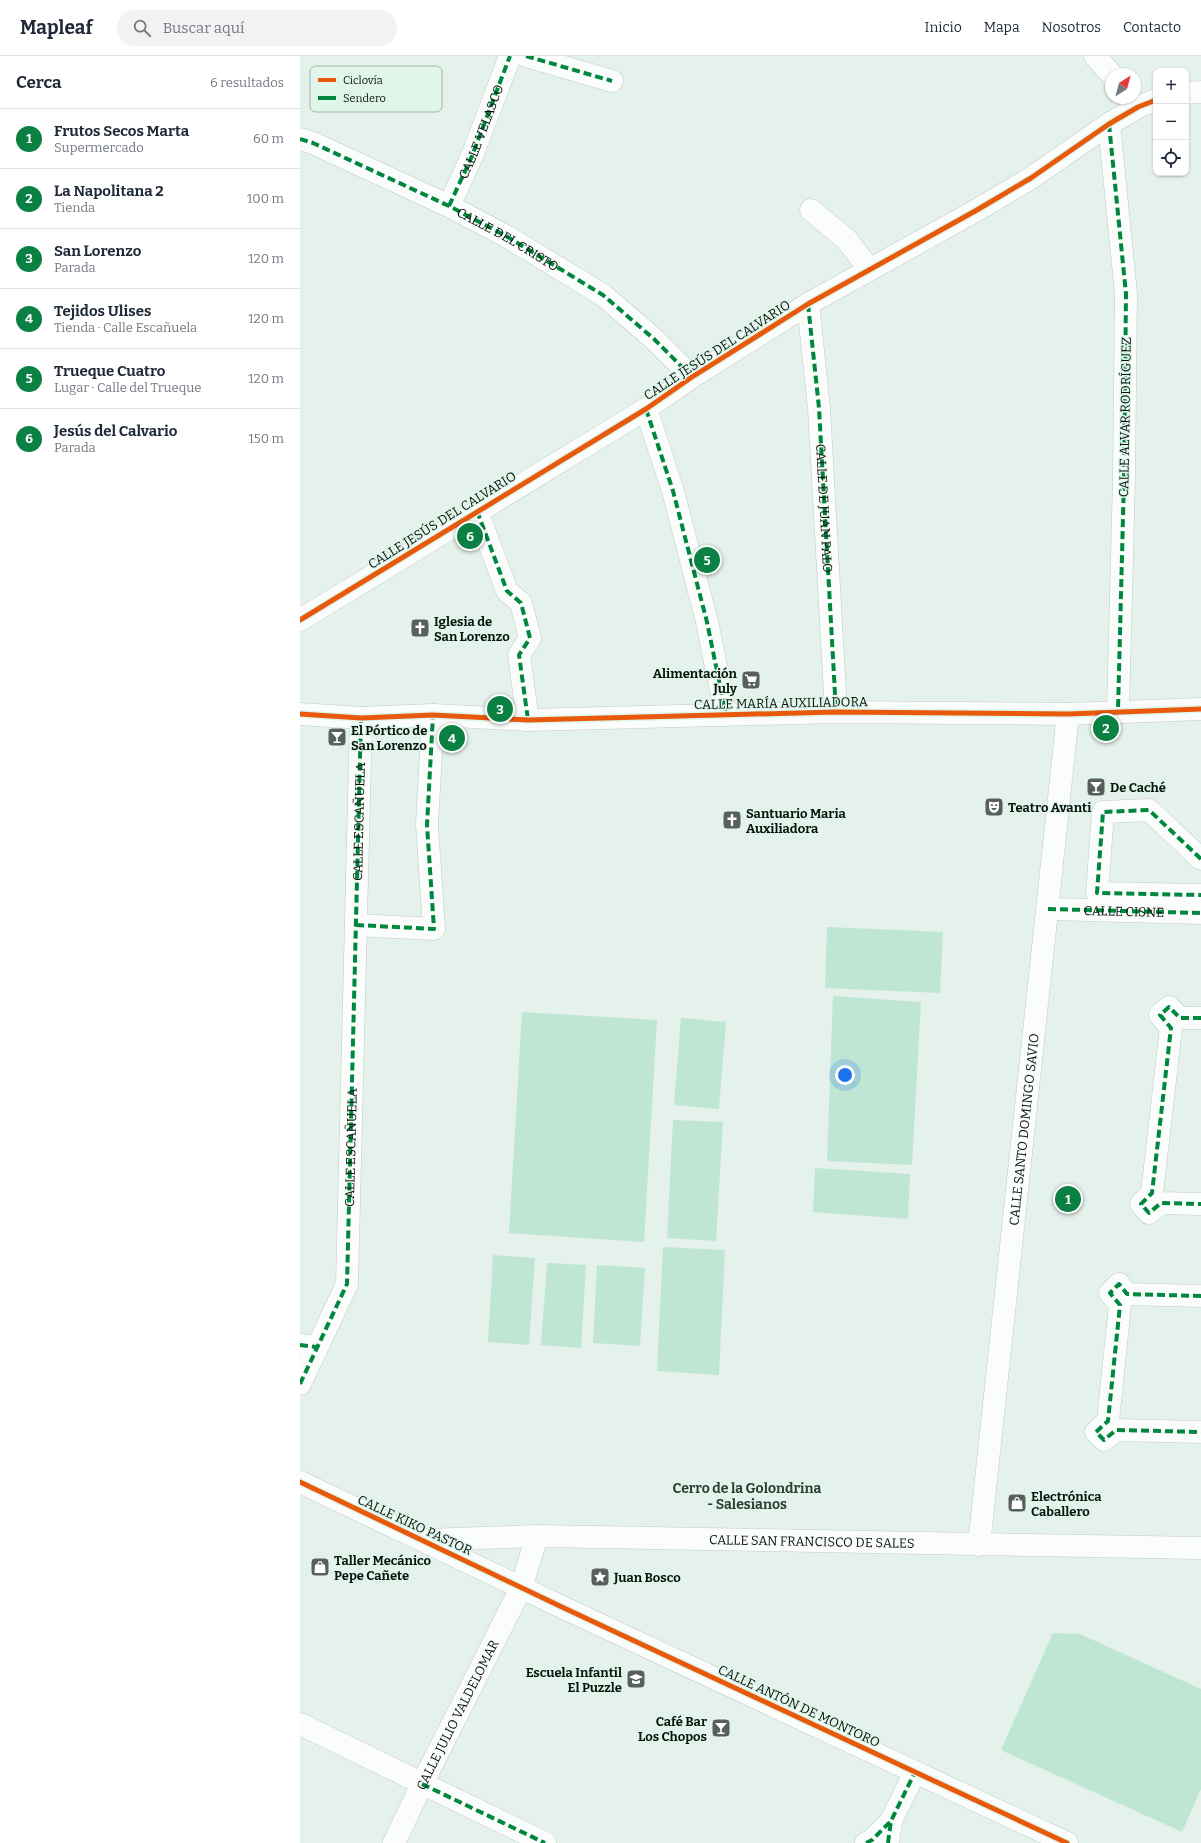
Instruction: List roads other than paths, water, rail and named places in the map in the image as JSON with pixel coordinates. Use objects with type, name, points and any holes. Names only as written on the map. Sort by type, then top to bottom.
[{"type":"street","name":"CALLE VELASCO","points":[[449,206],[472,156],[510,56]]},
{"type":"street","points":[[526,56],[612,81]]},
{"type":"street","points":[[1189,93],[1201,92]]},
{"type":"street","name":"CALLE JESÚS DEL CALVARIO","points":[[305,617],[646,409],[692,377],[808,304],[984,206],[1031,178],[1138,104]]},
{"type":"street","name":"CALLE ALVAR RODRÍGUEZ","points":[[1110,124],[1126,294],[1124,478],[1118,711]]},
{"type":"street","name":"CALLE DEL CRISTO","points":[[300,139],[313,143],[449,206],[506,236],[603,295],[654,339],[692,377]]},
{"type":"street","points":[[812,210],[847,240],[869,269]]},
{"type":"street","name":"CALLE DE JUAN PALO","points":[[808,304],[819,408],[836,712]]},
{"type":"street","points":[[646,409],[673,491],[708,622],[726,715]]},
{"type":"street","points":[[477,511],[507,592],[521,603],[530,638],[519,655],[528,720]]},
{"type":"street","name":"CALLE MARÍA AUXILIADORA","points":[[300,714],[361,718],[433,715],[528,720],[836,712],[1068,714],[1201,709]]},
{"type":"street","name":"CALLE SANTO DOMINGO SAVIO","points":[[979,1545],[1068,714]]},
{"type":"street","points":[[356,925],[434,929],[427,825],[433,715]]},
{"type":"street","name":"CALLE ESCAÑUELA","points":[[300,1384],[308,1346],[347,1284],[361,718]]},
{"type":"street","points":[[1201,859],[1149,810],[1103,812],[1097,893],[1201,895]]},
{"type":"street","name":"CALLE CISNE","points":[[1048,909],[1201,913]]},
{"type":"street","points":[[1201,1018],[1180,1018],[1169,1007],[1160,1015],[1171,1028],[1152,1193],[1141,1204],[1149,1213],[1161,1203],[1201,1204]]},
{"type":"street","points":[[1201,1296],[1127,1294],[1119,1284],[1110,1293],[1120,1305],[1120,1311],[1108,1420],[1096,1432],[1104,1440],[1116,1430],[1201,1432]]},
{"type":"street","name":"CALLE KIKO PASTOR","points":[[300,1482],[521,1588]]},
{"type":"street","name":"CALLE SAN FRANCISCO DE SALES","points":[[423,1540],[537,1536],[1201,1548]]},
{"type":"street","name":"CALLE JULIO VALDELOMAR","points":[[394,1843],[422,1784],[521,1588],[537,1536]]},
{"type":"street","name":"CALLE ANTÓN DE MONTORO","points":[[521,1588],[1067,1843]]},
{"type":"street","points":[[300,1724],[545,1843]]},
{"type":"street","points":[[866,1843],[872,1840],[891,1820],[915,1772]]},
{"type":"street","points":[[888,1843],[891,1820]]},
{"type":"place","name":"Jesús del Calvario","points":[[470,536]]},
{"type":"place","name":"Trueque Cuatro","points":[[707,560]]},
{"type":"place","name":"Iglesia de San Lorenzo","points":[[420,628]]},
{"type":"place","name":"Alimentación July","points":[[751,680]]},
{"type":"place","name":"San Lorenzo","points":[[500,709]]},
{"type":"place","name":"La Napolitana 2","points":[[1106,728]]},
{"type":"place","name":"El Pórtico de San Lorenzo","points":[[337,737]]},
{"type":"place","name":"Tejidos Ulises","points":[[452,738]]},
{"type":"place","name":"De Caché","points":[[1096,787]]},
{"type":"place","name":"Teatro Avanti","points":[[994,807]]},
{"type":"place","name":"Santuario Maria Auxiliadora","points":[[732,820]]},
{"type":"place","name":"Frutos Secos Marta","points":[[1068,1199]]},
{"type":"place","name":"Electrónica Caballero","points":[[1017,1503]]},
{"type":"place","name":"Taller Mecánico Pepe Cañete","points":[[320,1567]]},
{"type":"place","name":"Juan Bosco","points":[[600,1577]]},
{"type":"place","name":"Escuela Infantil El Puzzle","points":[[636,1679]]},
{"type":"place","name":"Café Bar Los Chopos","points":[[721,1728]]},
{"type":"district","name":"Cerro de la Golondrina - Salesianos","points":[[747,1496]]}]
